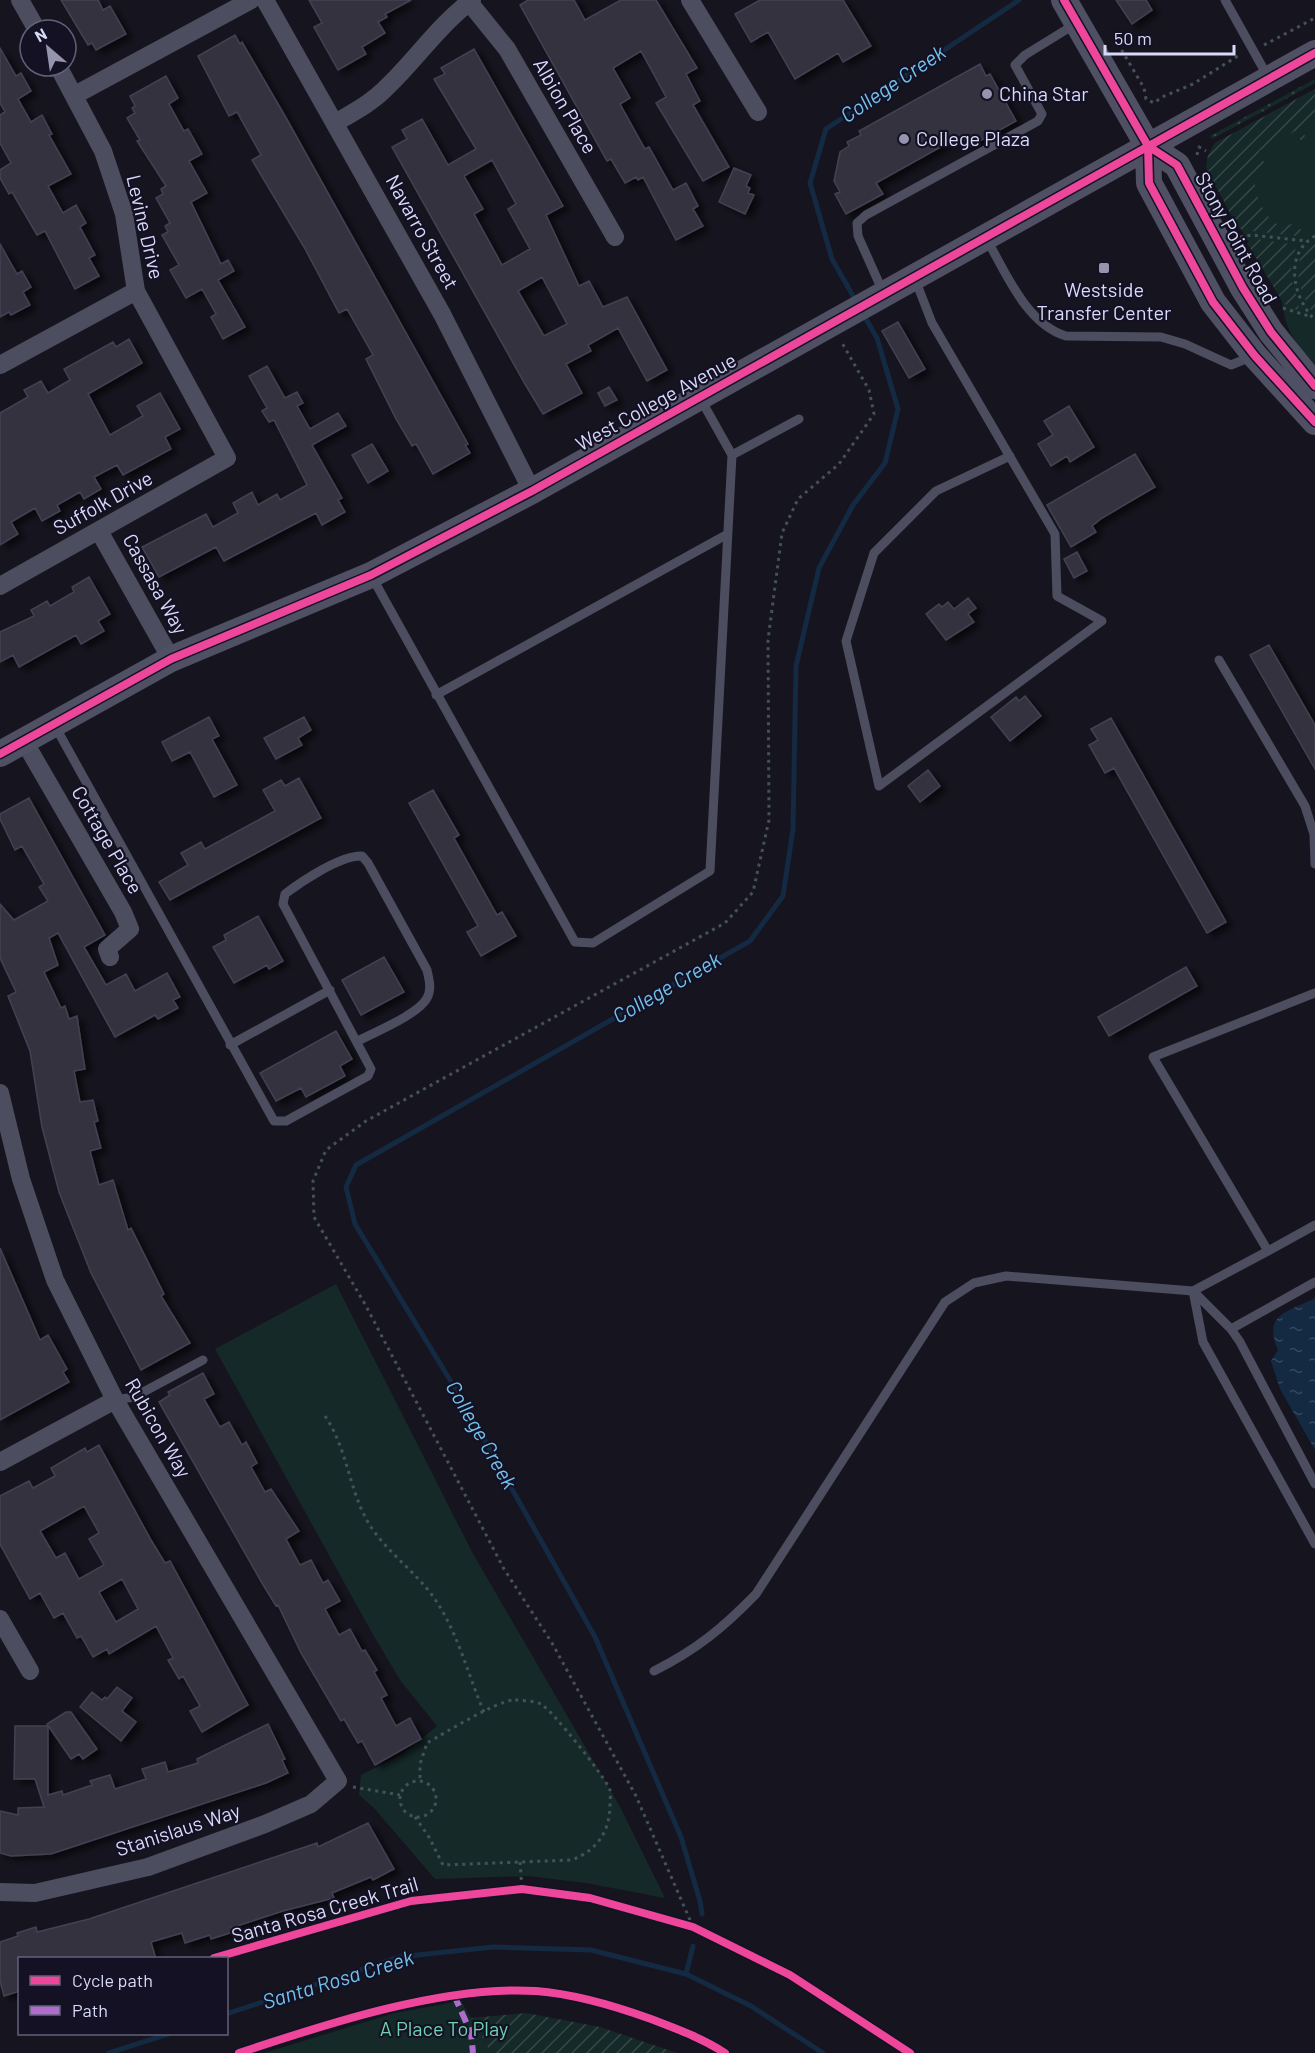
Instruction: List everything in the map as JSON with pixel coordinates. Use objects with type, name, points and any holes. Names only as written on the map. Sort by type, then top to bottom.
[{"type":"main road","points":[[1068,8],[1148,146],[1149,183],[1213,302],[1255,356],[1315,422]]},
{"type":"main road","name":"West College Avenue","points":[[0,754],[171,659],[371,575],[532,491],[1315,53]]},
{"type":"main road","name":"Stony Point Road","points":[[1148,146],[1177,165],[1243,288],[1270,332],[1315,386]]},
{"type":"main road","points":[[1255,356],[1275,364],[1315,404]]},
{"type":"street","points":[[20,0],[30,18]]},
{"type":"street","points":[[75,95],[251,0]]},
{"type":"street","name":"Navarro Street","points":[[265,0],[442,314],[532,491]]},
{"type":"street","points":[[690,0],[758,112]]},
{"type":"street","points":[[335,123],[366,105],[388,87],[446,21],[470,1]]},
{"type":"street","name":"Albion Place","points":[[470,1],[507,48],[615,237]]},
{"type":"street","name":"Levine Drive","points":[[65,78],[103,151],[124,214],[136,291],[227,458]]},
{"type":"street","points":[[0,365],[136,291]]},
{"type":"street","name":"Suffolk Drive","points":[[0,586],[227,458]]},
{"type":"street","name":"Cassasa Way","points":[[99,531],[171,659]]},
{"type":"street","name":"Cottage Place","points":[[24,741],[123,912],[130,929],[107,949],[110,957]]},
{"type":"street","name":"Rubicon Way","points":[[0,1094],[21,1179],[55,1280],[115,1400],[338,1782]]},
{"type":"street","points":[[0,1462],[115,1400]]},
{"type":"street","points":[[0,1619],[30,1671]]},
{"type":"street","name":"Stanislaus Way","points":[[0,1892],[35,1893],[148,1867],[265,1824],[311,1804],[338,1782]]},
{"type":"lane","points":[[1225,0],[1269,79]]},
{"type":"lane","points":[[874,299],[858,236],[857,223],[866,215],[1038,121],[1042,114],[1015,66],[1068,8]]},
{"type":"lane","points":[[986,238],[1017,292],[1052,332],[1066,336],[1161,337],[1185,344],[1231,365],[1255,356]]},
{"type":"lane","points":[[914,277],[932,324],[1010,456],[1055,534],[1057,596],[1102,621],[879,786],[846,641],[874,553],[936,491],[1010,456]]},
{"type":"lane","points":[[371,575],[575,942],[593,943],[710,871],[726,534],[732,455],[699,397]]},
{"type":"lane","points":[[732,455],[800,419]]},
{"type":"lane","points":[[436,695],[726,534]]},
{"type":"lane","points":[[1219,660],[1305,806],[1314,834],[1315,864]]},
{"type":"lane","points":[[54,724],[230,1046],[274,1121],[279,1123],[368,1076],[371,1069],[283,904],[285,894],[351,856],[362,856],[427,970],[430,980],[426,1000],[418,1008],[358,1041]]},
{"type":"lane","points":[[230,1046],[330,990]]},
{"type":"lane","points":[[1268,1251],[1153,1057],[1315,993]]},
{"type":"lane","points":[[654,1671],[689,1654],[725,1625],[756,1594],[945,1302],[974,1283],[1006,1276],[1193,1292],[1315,1225]]},
{"type":"lane","points":[[1231,1329],[1315,1282]]},
{"type":"lane","points":[[1193,1292],[1231,1329],[1315,1484]]},
{"type":"lane","points":[[1193,1292],[1203,1342],[1315,1544]]},
{"type":"lane","points":[[115,1400],[134,1397],[203,1360]]},
{"type":"path","points":[[1114,37],[1144,88],[1146,99],[1154,103],[1161,97],[1193,84],[1234,57],[1253,50],[1315,18]]},
{"type":"path","points":[[1197,156],[1199,147],[1206,151]]},
{"type":"path","points":[[1240,237],[1252,235],[1306,241],[1315,236]]},
{"type":"path","points":[[1306,241],[1294,270],[1299,293],[1314,319]]},
{"type":"path","points":[[1283,308],[1314,319]]},
{"type":"path","points":[[693,1927],[636,1796],[552,1643],[504,1569],[366,1306],[314,1216],[313,1181],[326,1150],[366,1120],[725,923],[753,892],[769,820],[768,640],[782,533],[798,499],[839,464],[874,414],[869,390],[831,324]]},
{"type":"path","points":[[325,1416],[343,1450],[356,1495],[373,1530],[432,1595],[460,1646],[484,1712]]},
{"type":"path","points":[[415,1817],[431,1813],[437,1802],[431,1786],[420,1781],[408,1784],[401,1796],[404,1810],[415,1817],[443,1865],[572,1860],[586,1855],[598,1844],[605,1831],[610,1811],[610,1790],[561,1724],[541,1704],[512,1700],[484,1712],[427,1743],[420,1764],[420,1781]]},
{"type":"path","points":[[338,1782],[366,1791],[401,1796]]},
{"type":"path","points":[[520,1862],[522,1889]]},
{"type":"path","points":[[511,1890],[533,1890]]},
{"type":"path","points":[[683,1924],[704,1932]]},
{"type":"green space","points":[[1315,79],[1315,83],[1212,139],[1210,136]]},
{"type":"green space","points":[[1315,89],[1315,366],[1292,336],[1285,320],[1282,301],[1206,168],[1208,155],[1215,143]]},
{"type":"green space","points":[[1315,89],[1315,120],[1301,128],[1307,140],[1301,141],[1295,131],[1259,151],[1266,167],[1255,182],[1259,199],[1269,217],[1280,225],[1296,223],[1306,237],[1242,230],[1237,226],[1206,168],[1208,155],[1215,143]]},
{"type":"green space","points":[[1258,239],[1296,245],[1290,275],[1299,303],[1298,310],[1290,308],[1282,301],[1247,243]]},
{"type":"green space","points":[[1315,239],[1315,315],[1305,299],[1298,273],[1304,247]]},
{"type":"green space","points":[[336,1284],[472,1552],[619,1805],[665,1898],[586,1883],[528,1876],[435,1879],[374,1808],[359,1795],[361,1775],[401,1755],[437,1726],[400,1680],[371,1631],[215,1349]]},
{"type":"green space","name":"A Place To Play","points":[[461,2001],[491,2053],[264,2053],[395,2013]]},
{"type":"green space","points":[[526,2013],[600,2027],[677,2053],[491,2053],[471,2018]]},
{"type":"water","points":[[1315,1298],[1315,1450],[1280,1389],[1271,1361],[1278,1350],[1273,1328],[1276,1321],[1281,1315]]},
{"type":"building","points":[[61,0],[98,0],[103,10],[110,6],[126,34],[96,50],[92,43],[88,45],[78,28],[78,18],[72,18]]},
{"type":"building","points":[[309,0],[411,0],[385,14],[387,17],[378,22],[385,33],[362,47],[366,54],[338,70],[314,27],[322,23]]},
{"type":"building","points":[[528,0],[574,0],[585,20],[621,0],[656,0],[697,68],[686,74],[700,101],[693,105],[729,167],[703,181],[656,103],[666,97],[641,51],[613,68],[630,98],[620,104],[645,149],[649,147],[673,190],[686,183],[698,206],[693,209],[703,226],[676,240],[643,177],[638,180],[636,177],[625,183],[611,159],[607,161],[520,5]]},
{"type":"building","points":[[760,0],[843,0],[871,46],[843,62],[838,53],[795,79],[768,32],[751,42],[735,14]]},
{"type":"building","points":[[1116,0],[1146,0],[1152,10],[1132,24]]},
{"type":"building","points":[[235,35],[240,44],[242,42],[285,116],[468,444],[465,445],[470,453],[433,474],[416,444],[412,446],[396,419],[366,359],[373,355],[347,309],[339,313],[304,247],[252,160],[261,155],[237,112],[229,116],[198,56]]},
{"type":"building","points":[[0,48],[16,76],[24,78],[31,91],[18,99],[31,122],[42,115],[52,134],[49,135],[71,174],[48,186],[63,213],[76,205],[86,223],[80,227],[95,255],[89,258],[99,276],[75,289],[45,231],[37,235],[12,192],[9,194],[0,178],[0,170],[11,163],[0,143],[0,115],[5,112],[0,103]]},
{"type":"building","points":[[474,49],[563,206],[546,215],[579,286],[589,281],[603,307],[627,297],[667,370],[647,381],[618,328],[588,345],[591,351],[566,364],[582,393],[543,414],[392,147],[407,139],[402,130],[422,119],[448,165],[476,149],[434,79],[445,74],[441,68]],"holes":[[[492,160],[516,204],[508,209],[530,249],[502,265],[474,214],[483,209],[464,176]],[[542,277],[567,324],[544,336],[518,291]]]},
{"type":"building","name":"College Plaza","points":[[980,64],[986,76],[990,74],[1016,121],[969,147],[962,135],[876,183],[883,194],[846,214],[835,194],[840,192],[834,181],[840,152],[849,146],[847,142],[861,135],[859,131]]},
{"type":"building","points":[[166,76],[178,98],[169,104],[184,131],[188,129],[202,154],[189,161],[207,193],[191,202],[221,264],[228,260],[234,271],[218,280],[245,327],[223,339],[211,317],[216,314],[202,289],[186,298],[170,270],[179,265],[162,235],[168,232],[165,226],[170,223],[156,198],[163,194],[161,189],[166,186],[137,141],[140,140],[127,118],[135,113],[132,108],[135,106],[130,96]]},
{"type":"building","points":[[734,168],[751,175],[746,186],[750,188],[748,193],[754,195],[745,214],[719,202]]},
{"type":"building","points":[[0,244],[17,274],[22,271],[31,287],[23,292],[30,305],[11,315],[9,312],[0,317]]},
{"type":"building","points":[[898,322],[925,369],[909,378],[882,331]]},
{"type":"building","points":[[129,339],[142,363],[88,394],[110,435],[143,416],[137,406],[160,393],[180,429],[165,437],[171,449],[123,475],[117,465],[94,477],[101,489],[84,499],[80,492],[57,505],[60,511],[42,521],[35,508],[11,522],[18,534],[0,545],[0,413],[28,397],[24,390],[41,381],[48,393],[70,380],[64,369],[113,342],[116,347]]},
{"type":"building","points":[[267,366],[285,398],[297,392],[303,403],[297,406],[310,429],[338,413],[346,426],[312,445],[342,498],[338,500],[345,512],[322,525],[316,513],[224,561],[216,547],[159,577],[142,547],[206,514],[213,527],[238,513],[233,503],[252,492],[258,505],[277,494],[280,500],[307,485],[274,420],[269,422],[262,411],[267,408],[249,376]]},
{"type":"building","points":[[609,387],[617,400],[605,406],[598,393]]},
{"type":"building","points":[[1069,406],[1094,447],[1070,462],[1067,456],[1051,466],[1038,444],[1053,435],[1044,421]]},
{"type":"building","points":[[372,444],[388,471],[368,483],[352,455]]},
{"type":"building","points":[[1135,454],[1155,487],[1102,518],[1092,526],[1096,532],[1071,547],[1047,505]]},
{"type":"building","points":[[1077,552],[1087,571],[1074,578],[1064,559]]},
{"type":"building","points":[[89,577],[110,614],[98,621],[104,631],[81,644],[76,635],[19,667],[13,655],[0,662],[0,632],[34,616],[31,610],[47,601],[50,606],[74,592],[72,587]]},
{"type":"building","points":[[968,598],[976,608],[968,614],[974,622],[946,640],[926,614],[939,604],[942,607],[948,602],[954,609]]},
{"type":"building","points":[[1269,645],[1315,725],[1315,769],[1250,655]]},
{"type":"building","points":[[1025,696],[1041,716],[1010,741],[991,717],[1016,697],[1019,701]]},
{"type":"building","points":[[209,717],[219,736],[212,739],[237,785],[214,797],[190,752],[172,761],[162,742]]},
{"type":"building","points":[[304,717],[311,730],[298,738],[302,745],[276,759],[264,738]]},
{"type":"building","points":[[1111,718],[1226,922],[1207,933],[1114,768],[1105,773],[1089,745],[1098,740],[1091,729]]},
{"type":"building","points":[[928,770],[940,786],[920,802],[908,786]]},
{"type":"building","points":[[299,778],[321,818],[170,900],[159,882],[188,865],[181,853],[201,842],[205,849],[275,811],[263,790],[281,780],[285,786]]},
{"type":"building","points":[[433,790],[459,835],[454,838],[497,915],[502,912],[516,936],[481,956],[467,932],[478,926],[409,803]]},
{"type":"building","points":[[29,798],[105,935],[84,947],[106,985],[126,974],[135,991],[167,973],[180,997],[173,1000],[178,1008],[158,1019],[155,1015],[115,1037],[58,933],[49,938],[58,965],[44,972],[61,1008],[65,1006],[69,1019],[77,1016],[85,1069],[74,1071],[80,1102],[93,1100],[98,1121],[94,1122],[101,1148],[90,1151],[99,1185],[113,1180],[128,1230],[131,1228],[164,1294],[161,1296],[190,1343],[141,1370],[91,1273],[59,1192],[42,1127],[30,1051],[8,996],[16,992],[0,958],[0,904],[14,920],[48,901],[39,887],[44,884],[22,846],[15,850],[0,819],[0,814]]},
{"type":"building","points":[[258,916],[283,961],[269,969],[267,965],[234,983],[213,947],[226,940],[224,935]]},
{"type":"building","points":[[384,957],[404,992],[361,1015],[342,980]]},
{"type":"building","points":[[1186,967],[1197,986],[1109,1036],[1098,1017]]},
{"type":"building","points":[[336,1031],[352,1059],[340,1066],[345,1076],[306,1097],[301,1088],[276,1101],[260,1073]]},
{"type":"building","points":[[0,1248],[40,1340],[48,1335],[67,1369],[63,1372],[69,1382],[0,1420]]},
{"type":"building","points":[[203,1373],[214,1394],[204,1399],[220,1427],[229,1422],[242,1445],[246,1442],[257,1463],[251,1467],[265,1492],[271,1489],[299,1531],[286,1539],[300,1565],[311,1560],[323,1583],[328,1580],[340,1601],[325,1609],[339,1635],[350,1629],[362,1651],[365,1650],[377,1670],[374,1672],[387,1695],[381,1698],[396,1726],[410,1718],[421,1739],[375,1765],[362,1741],[358,1743],[344,1719],[341,1721],[301,1653],[278,1605],[276,1606],[262,1583],[159,1402],[170,1395],[168,1392]]},
{"type":"building","points":[[99,1445],[165,1563],[170,1561],[248,1705],[202,1732],[190,1711],[200,1706],[183,1676],[179,1679],[168,1660],[173,1658],[156,1626],[109,1654],[107,1649],[93,1657],[81,1636],[77,1638],[63,1613],[54,1618],[40,1593],[30,1599],[0,1544],[0,1496],[29,1481],[33,1488],[55,1476],[51,1468],[85,1448],[87,1452]],"holes":[[[84,1506],[99,1533],[89,1539],[104,1565],[79,1579],[65,1553],[56,1558],[40,1531]],[[122,1579],[138,1609],[116,1622],[99,1592]]]},
{"type":"building","points":[[117,1687],[132,1698],[122,1711],[136,1722],[121,1741],[80,1707],[92,1692],[102,1700],[105,1697],[107,1699]]},
{"type":"building","points":[[66,1712],[71,1712],[97,1749],[83,1759],[79,1754],[71,1759],[47,1724]]},
{"type":"building","points":[[268,1724],[285,1759],[282,1760],[288,1773],[266,1783],[51,1854],[11,1856],[0,1853],[0,1811],[18,1815],[18,1808],[44,1807],[35,1779],[14,1779],[15,1726],[48,1726],[48,1795],[62,1791],[63,1795],[92,1785],[90,1781],[110,1775],[115,1789],[146,1779],[142,1769],[165,1762],[168,1772],[198,1763],[197,1759]]},
{"type":"building","points":[[368,1823],[394,1869],[373,1880],[371,1877],[332,1893],[334,1898],[231,1928],[233,1932],[211,1939],[210,1935],[185,1943],[182,1933],[151,1942],[155,1957],[18,1957],[18,1992],[4,1996],[0,1981],[0,1942],[18,1936],[17,1933],[36,1927],[37,1932],[89,1919],[317,1843],[318,1847]]},
{"type":"waterway","name":"College Creek","points":[[857,303],[832,259],[810,183],[826,129],[1019,0]]},
{"type":"waterway","name":"College Creek","points":[[702,1914],[681,1837],[595,1637],[461,1398],[355,1224],[346,1187],[356,1165],[750,941],[783,896],[793,829],[796,666],[819,568],[853,505],[885,463],[898,409],[877,338],[863,314]]},
{"type":"waterway","name":"College Creek","points":[[686,1974],[693,1946]]},
{"type":"waterway","name":"Santa Rosa Creek","points":[[228,2013],[399,1957],[493,1947],[591,1950],[686,1974],[751,2006],[823,2053]]},
{"type":"waterway","name":"Santa Rosa Creek","points":[[109,2053],[165,2035]]},
{"type":"marked path","points":[[454,1995],[471,2033],[473,2053]]},
{"type":"cycle path","points":[[1064,0],[1148,146],[1177,165],[1243,288],[1271,332],[1315,386]]},
{"type":"cycle path","points":[[0,754],[171,659],[371,575],[532,491],[1315,53]]},
{"type":"cycle path","points":[[1148,146],[1149,183],[1213,302],[1255,356],[1315,422]]},
{"type":"cycle path","name":"Santa Rosa Creek Trail","points":[[217,1957],[411,1901],[522,1889],[590,1898],[693,1927],[790,1975],[910,2053]]},
{"type":"cycle path","points":[[239,2053],[309,2030],[386,2009],[425,2000],[500,1991],[536,1991],[609,2005],[680,2030],[725,2053]]},
{"type":"place","name":"China Star","points":[[987,94]]},
{"type":"place","name":"College Plaza","points":[[904,139]]},
{"type":"place","name":"Westside Transfer Center","points":[[1104,268]]}]
